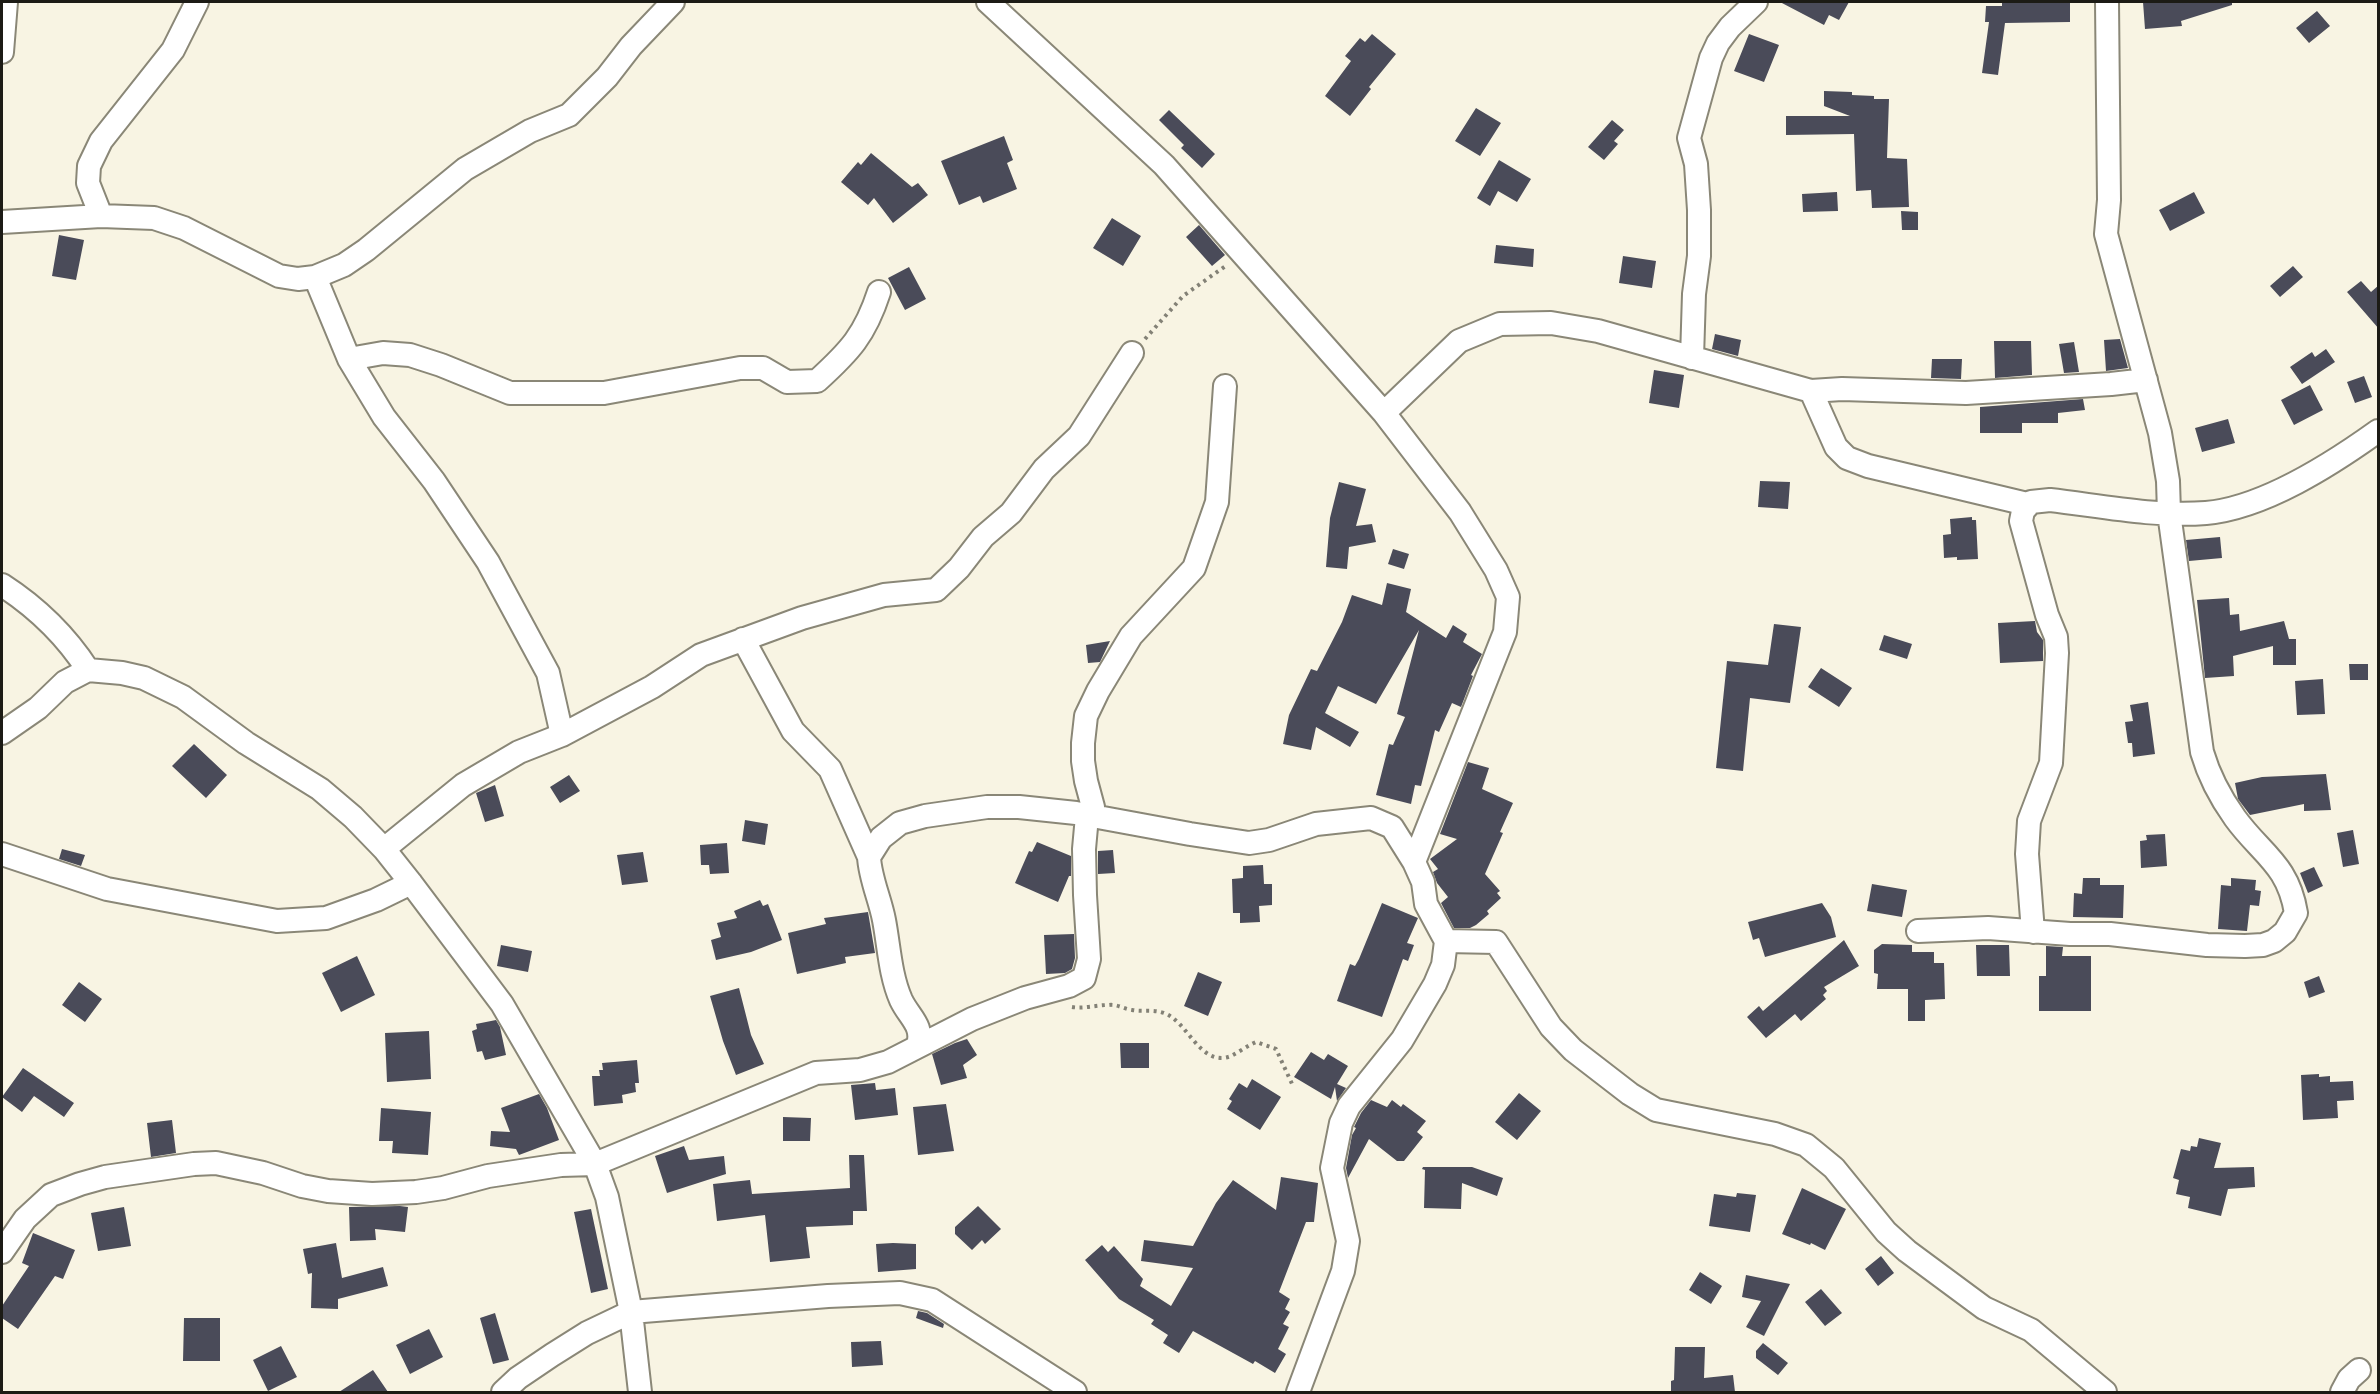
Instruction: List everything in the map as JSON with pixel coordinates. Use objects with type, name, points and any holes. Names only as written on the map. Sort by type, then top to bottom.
[{"type":"street","points":[[2,52],[6,2]]},
{"type":"street","points":[[101,216],[88,183],[89,166],[100,141],[173,50],[197,2]]},
{"type":"street","points":[[2,222],[101,216],[154,218],[184,228],[279,276],[298,279],[315,277],[344,265],[366,250],[465,169],[530,131],[569,115],[600,85],[630,46],[673,2]]},
{"type":"street","points":[[988,2],[1164,165],[1384,413],[1460,512],[1496,570],[1508,597],[1505,632],[1414,862]]},
{"type":"street","points":[[1692,358],[1694,294],[1699,256],[1699,210],[1696,164],[1689,138],[1711,58],[1718,43],[1730,27],[1756,2]]},
{"type":"street","points":[[1918,931],[1988,928],[2110,934],[2208,945],[2263,945],[2274,941],[2285,932],[2296,913],[2289,885],[2278,867],[2235,819],[2209,775],[2202,752],[2160,433],[2106,234],[2109,189],[2107,2]]},
{"type":"street","points":[[315,277],[349,358],[384,417],[434,481],[488,562],[548,673],[562,735]]},
{"type":"street","points":[[349,358],[383,353],[410,355],[510,393],[604,393],[740,368],[763,368],[787,382],[817,381],[848,353],[870,318],[879,292]]},
{"type":"street","points":[[1384,413],[1459,341],[1500,324],[1551,323],[1598,331],[1811,391],[1842,389],[1966,393],[2146,380]]},
{"type":"street","points":[[384,849],[463,785],[519,752],[562,735],[652,687],[701,655],[802,618],[884,595],[936,590],[959,568],[982,537],[1011,513],[1044,469],[1079,436],[1132,354]]},
{"type":"street","points":[[2,1252],[25,1219],[51,1195],[105,1177],[216,1163],[328,1191],[372,1194],[416,1192],[443,1188],[488,1176],[561,1166],[595,1164],[816,1073],[860,1070],[888,1062],[972,1018],[1025,998],[1069,986],[1084,978],[1089,959],[1084,849],[1087,816],[1093,807],[1083,761],[1086,716],[1131,636],[1194,568],[1217,502],[1225,386]]},
{"type":"street","points":[[1811,391],[1836,447],[1847,458],[1868,466],[2027,504]]},
{"type":"street","points":[[2033,932],[2027,855],[2029,821],[2051,763],[2058,653],[2056,637],[2047,615],[2021,521],[2027,504],[2036,500],[2050,500],[2169,513],[2209,512],[2268,496],[2360,445],[2379,431]]},
{"type":"street","points":[[2,585],[51,623],[88,670]]},
{"type":"street","points":[[743,639],[793,731],[830,769],[869,857],[894,979],[902,1001],[920,1028],[918,1045]]},
{"type":"street","points":[[2,734],[38,708],[65,682],[88,670],[122,673],[144,678],[183,697],[246,744],[320,789],[353,817],[384,849],[502,1004],[595,1164],[607,1197],[631,1312],[640,1392]]},
{"type":"street","points":[[869,857],[881,838],[900,823],[925,816],[987,807],[1054,810],[1249,843],[1269,840],[1316,824],[1371,818],[1392,827],[1414,862],[1423,882],[1426,904],[1446,941],[1443,965],[1435,984],[1402,1040],[1349,1106],[1341,1123],[1332,1167],[1348,1241],[1343,1271],[1298,1392]]},
{"type":"street","points":[[2,854],[107,889],[277,921],[326,918],[376,900],[411,883]]},
{"type":"street","points":[[1446,941],[1496,942],[1551,1027],[1573,1050],[1630,1095],[1656,1110],[1775,1134],[1806,1145],[1834,1168],[1886,1232],[1907,1251],[1984,1308],[2031,1330],[2105,1392]]},
{"type":"street","points":[[514,1388],[587,1333],[631,1312],[828,1296],[900,1293],[932,1300],[1075,1392]]},
{"type":"street","points":[[2342,1392],[2349,1379],[2359,1370]]},
{"type":"path","points":[[1132,354],[1183,296],[1243,254]]},
{"type":"path","points":[[1068,1006],[1078,1008],[1112,1004],[1132,1010],[1166,1013],[1179,1022],[1196,1044],[1208,1053],[1221,1058],[1232,1055],[1256,1042],[1263,1044],[1276,1049],[1293,1086]]},
{"type":"building","points":[[1780,2],[1849,2],[1839,20],[1829,15],[1824,25]]},
{"type":"building","points":[[2002,2],[2070,2],[2070,22],[2005,23],[1998,75],[1982,73],[1989,22],[1985,22],[1986,6],[2002,6]]},
{"type":"building","points":[[2143,2],[2232,2],[2232,5],[2181,21],[2182,26],[2145,29]]},
{"type":"building","points":[[2317,11],[2330,26],[2309,43],[2296,28]]},
{"type":"building","points":[[1372,34],[1396,54],[1369,87],[1371,89],[1350,116],[1325,96],[1351,61],[1345,56],[1360,38],[1365,42]]},
{"type":"building","points":[[1749,34],[1779,45],[1764,82],[1734,71]]},
{"type":"building","points":[[1824,91],[1852,92],[1852,95],[1889,99],[1887,158],[1907,159],[1909,207],[1872,208],[1871,190],[1856,191],[1854,134],[1786,135],[1786,116],[1850,116],[1824,106]]},
{"type":"building","points":[[1476,108],[1501,123],[1480,156],[1455,141]]},
{"type":"building","points":[[1169,110],[1215,154],[1202,168],[1181,148],[1184,145],[1159,120]]},
{"type":"building","points":[[1612,120],[1624,130],[1614,141],[1618,144],[1604,160],[1588,147]]},
{"type":"building","points":[[1004,136],[1013,160],[1007,163],[1017,189],[983,203],[980,196],[959,205],[941,161]]},
{"type":"building","points":[[871,153],[912,187],[918,183],[928,195],[893,223],[874,198],[868,205],[841,182],[858,162],[861,165]]},
{"type":"building","points":[[1499,160],[1531,179],[1517,202],[1498,191],[1490,206],[1477,198]]},
{"type":"building","points":[[1837,192],[1838,211],[1803,212],[1802,194]]},
{"type":"building","points":[[2194,192],[2205,213],[2170,231],[2159,210]]},
{"type":"building","points":[[1901,211],[1918,212],[1918,230],[1902,230]]},
{"type":"building","points":[[1112,218],[1141,236],[1123,266],[1093,248]]},
{"type":"building","points":[[1199,225],[1225,255],[1212,266],[1186,237]]},
{"type":"building","points":[[59,235],[84,240],[76,280],[52,276]]},
{"type":"building","points":[[1496,245],[1534,249],[1533,267],[1494,263]]},
{"type":"building","points":[[1623,256],[1656,261],[1652,288],[1619,283]]},
{"type":"building","points":[[2293,266],[2303,277],[2280,297],[2270,286]]},
{"type":"building","points":[[909,267],[926,299],[905,310],[888,278]]},
{"type":"building","points":[[2361,281],[2371,292],[2379,285],[2379,329],[2347,292]]},
{"type":"building","points":[[1715,334],[1741,340],[1738,356],[1712,349]]},
{"type":"building","points":[[2120,339],[2128,368],[2106,371],[2104,340]]},
{"type":"building","points":[[1994,341],[2031,341],[2032,375],[1995,378]]},
{"type":"building","points":[[2074,342],[2079,372],[2064,373],[2059,344]]},
{"type":"building","points":[[2326,349],[2335,362],[2302,384],[2290,367],[2312,352],[2315,357]]},
{"type":"building","points":[[1932,359],[1962,359],[1961,379],[1931,378]]},
{"type":"building","points":[[1654,370],[1684,375],[1679,408],[1649,403]]},
{"type":"building","points":[[2364,376],[2372,397],[2355,403],[2347,382]]},
{"type":"building","points":[[2310,385],[2323,410],[2294,425],[2281,400]]},
{"type":"building","points":[[2083,399],[2085,410],[2058,413],[2058,423],[2022,423],[2022,433],[1980,433],[1980,407]]},
{"type":"building","points":[[2228,419],[2235,443],[2202,452],[2195,428]]},
{"type":"building","points":[[1760,481],[1790,482],[1788,509],[1758,507]]},
{"type":"building","points":[[1339,482],[1366,489],[1356,526],[1372,524],[1376,542],[1349,547],[1347,569],[1326,567],[1330,518]]},
{"type":"building","points":[[1972,517],[1972,520],[1976,520],[1978,559],[1944,558],[1943,535],[1951,534],[1950,519]]},
{"type":"building","points":[[2220,537],[2222,558],[2189,561],[2186,540]]},
{"type":"building","points":[[1393,549],[1409,554],[1404,569],[1388,564]]},
{"type":"building","points":[[1387,583],[1411,589],[1406,612],[1446,638],[1453,625],[1467,634],[1463,642],[1482,654],[1471,675],[1473,676],[1461,707],[1452,703],[1439,732],[1435,730],[1421,786],[1415,785],[1411,804],[1376,795],[1389,744],[1393,745],[1405,717],[1397,714],[1419,630],[1376,704],[1338,686],[1325,713],[1359,732],[1350,747],[1316,727],[1311,750],[1283,744],[1289,715],[1311,669],[1317,671],[1342,622],[1352,595],[1382,605]]},
{"type":"building","points":[[2229,598],[2230,615],[2239,614],[2240,631],[2284,621],[2289,639],[2296,639],[2296,665],[2273,665],[2273,646],[2233,656],[2234,676],[2205,678],[2197,600]]},
{"type":"building","points":[[2035,621],[2037,632],[2043,640],[2043,661],[2000,663],[1998,623]]},
{"type":"building","points":[[1774,624],[1801,627],[1790,703],[1750,698],[1743,771],[1716,768],[1727,661],[1768,665]]},
{"type":"building","points":[[1884,635],[1912,644],[1907,659],[1879,650]]},
{"type":"building","points":[[1110,641],[1100,662],[1088,663],[1086,645]]},
{"type":"building","points":[[2349,664],[2368,664],[2368,680],[2350,680]]},
{"type":"building","points":[[1821,668],[1852,688],[1839,707],[1808,687]]},
{"type":"building","points":[[2323,679],[2325,714],[2297,715],[2295,681]]},
{"type":"building","points":[[2148,702],[2155,754],[2133,757],[2132,743],[2128,743],[2125,722],[2133,721],[2130,705]]},
{"type":"building","points":[[194,744],[227,775],[206,798],[172,766]]},
{"type":"building","points":[[1468,762],[1489,768],[1482,789],[1513,803],[1485,874],[1500,891],[1497,893],[1501,898],[1487,911],[1489,914],[1476,925],[1470,928],[1454,928],[1441,903],[1448,897],[1437,883],[1433,872],[1438,869],[1430,859],[1457,839],[1440,834]]},
{"type":"building","points":[[2326,774],[2331,810],[2304,811],[2304,804],[2250,815],[2238,799],[2235,783],[2262,777]]},
{"type":"building","points":[[569,775],[580,791],[560,803],[550,787]]},
{"type":"building","points":[[495,785],[504,816],[485,822],[476,793]]},
{"type":"building","points":[[745,820],[768,824],[765,845],[742,841]]},
{"type":"building","points":[[2353,830],[2359,864],[2343,867],[2337,833]]},
{"type":"building","points":[[2165,834],[2167,866],[2141,868],[2140,841],[2147,840],[2146,835]]},
{"type":"building","points":[[1037,842],[1071,856],[1071,876],[1058,902],[1015,883],[1029,851],[1032,852]]},
{"type":"building","points":[[727,843],[729,873],[710,874],[709,865],[701,865],[700,845]]},
{"type":"building","points":[[62,849],[85,855],[81,866],[59,859]]},
{"type":"building","points":[[1113,850],[1115,873],[1098,874],[1098,851]]},
{"type":"building","points":[[643,852],[648,882],[622,885],[617,855]]},
{"type":"building","points":[[1263,865],[1264,884],[1272,884],[1272,905],[1259,906],[1260,922],[1240,923],[1240,913],[1233,913],[1232,879],[1243,878],[1243,866]]},
{"type":"building","points":[[2314,867],[2323,886],[2308,893],[2300,873]]},
{"type":"building","points":[[2083,878],[2100,878],[2100,885],[2124,885],[2123,918],[2073,917],[2074,893],[2082,894]]},
{"type":"building","points":[[2231,878],[2256,880],[2255,890],[2261,891],[2259,906],[2250,905],[2247,931],[2218,929],[2221,885],[2231,886]]},
{"type":"building","points":[[1872,884],[1907,890],[1902,917],[1867,911]]},
{"type":"building","points":[[760,900],[763,906],[768,904],[782,940],[751,952],[716,960],[711,940],[721,937],[717,923],[737,918],[734,911]]},
{"type":"building","points":[[1382,903],[1418,918],[1407,943],[1414,945],[1408,961],[1403,959],[1382,1017],[1337,1001],[1350,964],[1355,966],[1359,959]]},
{"type":"building","points":[[1822,903],[1831,917],[1836,937],[1765,957],[1759,938],[1753,940],[1748,922]]},
{"type":"building","points":[[868,912],[875,953],[845,957],[846,963],[797,974],[788,933],[826,924],[824,918]]},
{"type":"building","points":[[1074,934],[1075,958],[1072,969],[1065,973],[1046,974],[1044,935]]},
{"type":"building","points":[[1844,940],[1859,966],[1824,987],[1827,991],[1823,995],[1826,999],[1801,1021],[1795,1014],[1766,1038],[1747,1017],[1759,1006],[1763,1011]]},
{"type":"building","points":[[1882,944],[1912,945],[1912,952],[1934,952],[1934,963],[1944,963],[1945,999],[1925,1000],[1925,1021],[1908,1021],[1908,989],[1877,989],[1878,974],[1874,973],[1874,950]]},
{"type":"building","points":[[501,945],[532,951],[528,972],[497,966]]},
{"type":"building","points":[[1976,945],[2009,945],[2010,976],[1977,976]]},
{"type":"building","points":[[2046,946],[2063,947],[2062,956],[2091,956],[2091,1011],[2039,1011],[2039,976],[2046,976]]},
{"type":"building","points":[[357,956],[375,995],[341,1012],[322,973]]},
{"type":"building","points":[[1198,972],[1222,982],[1208,1016],[1184,1006]]},
{"type":"building","points":[[2319,976],[2325,992],[2309,998],[2304,982]]},
{"type":"building","points":[[79,982],[102,999],[85,1022],[62,1005]]},
{"type":"building","points":[[739,988],[751,1035],[764,1064],[736,1075],[710,996]]},
{"type":"building","points":[[496,1020],[500,1027],[506,1055],[485,1060],[482,1051],[477,1052],[472,1031],[477,1029],[476,1024]]},
{"type":"building","points":[[429,1031],[431,1079],[387,1082],[385,1033]]},
{"type":"building","points":[[967,1039],[977,1055],[963,1065],[967,1078],[941,1085],[932,1054]]},
{"type":"building","points":[[1120,1043],[1149,1043],[1149,1068],[1121,1068]]},
{"type":"building","points":[[1311,1052],[1324,1060],[1328,1054],[1348,1066],[1337,1084],[1346,1088],[1337,1101],[1335,1087],[1331,1099],[1294,1077]]},
{"type":"building","points":[[637,1060],[639,1083],[635,1083],[636,1092],[622,1095],[623,1103],[594,1106],[592,1076],[600,1076],[599,1070],[603,1070],[602,1063]]},
{"type":"building","points":[[23,1068],[74,1103],[64,1117],[34,1096],[22,1112],[2,1097]]},
{"type":"building","points":[[2319,1074],[2319,1077],[2330,1076],[2330,1082],[2353,1081],[2354,1100],[2337,1101],[2338,1118],[2303,1120],[2301,1075]]},
{"type":"building","points":[[1252,1079],[1281,1097],[1260,1130],[1227,1109],[1232,1101],[1229,1099],[1239,1083],[1247,1088]]},
{"type":"building","points":[[875,1083],[876,1090],[895,1088],[898,1115],[855,1120],[851,1085]]},
{"type":"building","points":[[1519,1093],[1541,1111],[1517,1140],[1495,1122]]},
{"type":"building","points":[[539,1094],[559,1140],[519,1155],[516,1149],[490,1146],[491,1131],[510,1132],[501,1108]]},
{"type":"building","points":[[1371,1100],[1387,1107],[1392,1100],[1401,1107],[1403,1104],[1426,1121],[1417,1132],[1423,1137],[1404,1161],[1397,1161],[1369,1139],[1348,1178],[1346,1168],[1352,1135],[1356,1128],[1354,1127]]},
{"type":"building","points":[[946,1104],[954,1151],[918,1155],[913,1107]]},
{"type":"building","points":[[381,1108],[431,1112],[428,1155],[392,1153],[393,1141],[379,1141]]},
{"type":"building","points":[[783,1117],[811,1118],[810,1141],[783,1141]]},
{"type":"building","points":[[172,1120],[176,1153],[151,1157],[147,1123]]},
{"type":"building","points":[[2199,1138],[2221,1143],[2214,1168],[2254,1167],[2255,1187],[2228,1189],[2221,1216],[2188,1208],[2190,1197],[2176,1194],[2179,1180],[2173,1178],[2181,1149],[2190,1151],[2191,1146],[2197,1147]]},
{"type":"building","points":[[684,1146],[689,1160],[724,1156],[726,1174],[667,1193],[655,1156]]},
{"type":"building","points":[[849,1155],[864,1155],[867,1211],[853,1211],[853,1225],[806,1227],[810,1258],[770,1262],[765,1215],[717,1221],[713,1184],[750,1180],[752,1194],[850,1188]]},
{"type":"building","points":[[1423,1167],[1472,1167],[1503,1178],[1497,1196],[1462,1183],[1461,1209],[1424,1208],[1425,1170],[1422,1169]]},
{"type":"building","points":[[1281,1177],[1318,1183],[1314,1222],[1306,1222],[1279,1292],[1290,1299],[1285,1309],[1290,1312],[1283,1324],[1289,1327],[1278,1349],[1286,1354],[1275,1373],[1255,1361],[1253,1364],[1193,1331],[1179,1353],[1163,1343],[1168,1335],[1151,1324],[1154,1320],[1119,1299],[1085,1260],[1102,1245],[1108,1252],[1114,1246],[1143,1279],[1140,1286],[1171,1306],[1193,1268],[1141,1261],[1144,1240],[1193,1246],[1216,1203],[1233,1180],[1276,1210]]},
{"type":"building","points":[[1802,1188],[1846,1209],[1825,1250],[1782,1234]]},
{"type":"building","points":[[1737,1193],[1756,1195],[1750,1232],[1709,1226],[1714,1194],[1736,1197]]},
{"type":"building","points":[[978,1206],[1001,1229],[985,1244],[982,1240],[972,1250],[955,1234],[955,1227]]},
{"type":"building","points":[[124,1207],[131,1246],[98,1251],[91,1213]]},
{"type":"building","points":[[349,1207],[408,1207],[405,1232],[375,1229],[376,1240],[350,1241]]},
{"type":"building","points":[[591,1209],[608,1289],[591,1293],[574,1212]]},
{"type":"building","points":[[33,1233],[75,1250],[63,1279],[55,1276],[18,1329],[2,1318],[2,1306],[29,1266],[22,1263]]},
{"type":"building","points":[[336,1243],[342,1278],[383,1267],[388,1286],[338,1299],[338,1309],[311,1308],[312,1273],[308,1274],[303,1249]]},
{"type":"building","points":[[876,1244],[916,1244],[916,1269],[878,1272]]},
{"type":"building","points":[[1881,1256],[1894,1273],[1878,1286],[1865,1269]]},
{"type":"building","points":[[1700,1272],[1722,1286],[1711,1304],[1689,1290]]},
{"type":"building","points":[[1746,1275],[1790,1284],[1764,1336],[1746,1327],[1761,1301],[1742,1297]]},
{"type":"building","points":[[1821,1289],[1842,1313],[1825,1326],[1805,1302]]},
{"type":"building","points":[[918,1311],[927,1313],[944,1324],[943,1328],[916,1318]]},
{"type":"building","points":[[495,1313],[509,1360],[493,1364],[480,1318]]},
{"type":"building","points":[[184,1318],[220,1318],[220,1361],[183,1361]]},
{"type":"building","points":[[429,1329],[443,1357],[410,1374],[396,1345]]},
{"type":"building","points":[[881,1341],[883,1365],[852,1367],[851,1342]]},
{"type":"building","points":[[1763,1343],[1788,1363],[1778,1375],[1756,1358],[1756,1351]]},
{"type":"building","points":[[281,1346],[297,1377],[268,1391],[253,1360]]},
{"type":"building","points":[[1675,1347],[1705,1347],[1704,1378],[1733,1375],[1735,1392],[1671,1392],[1671,1381],[1674,1380]]},
{"type":"building","points":[[373,1370],[388,1392],[339,1392]]}]
